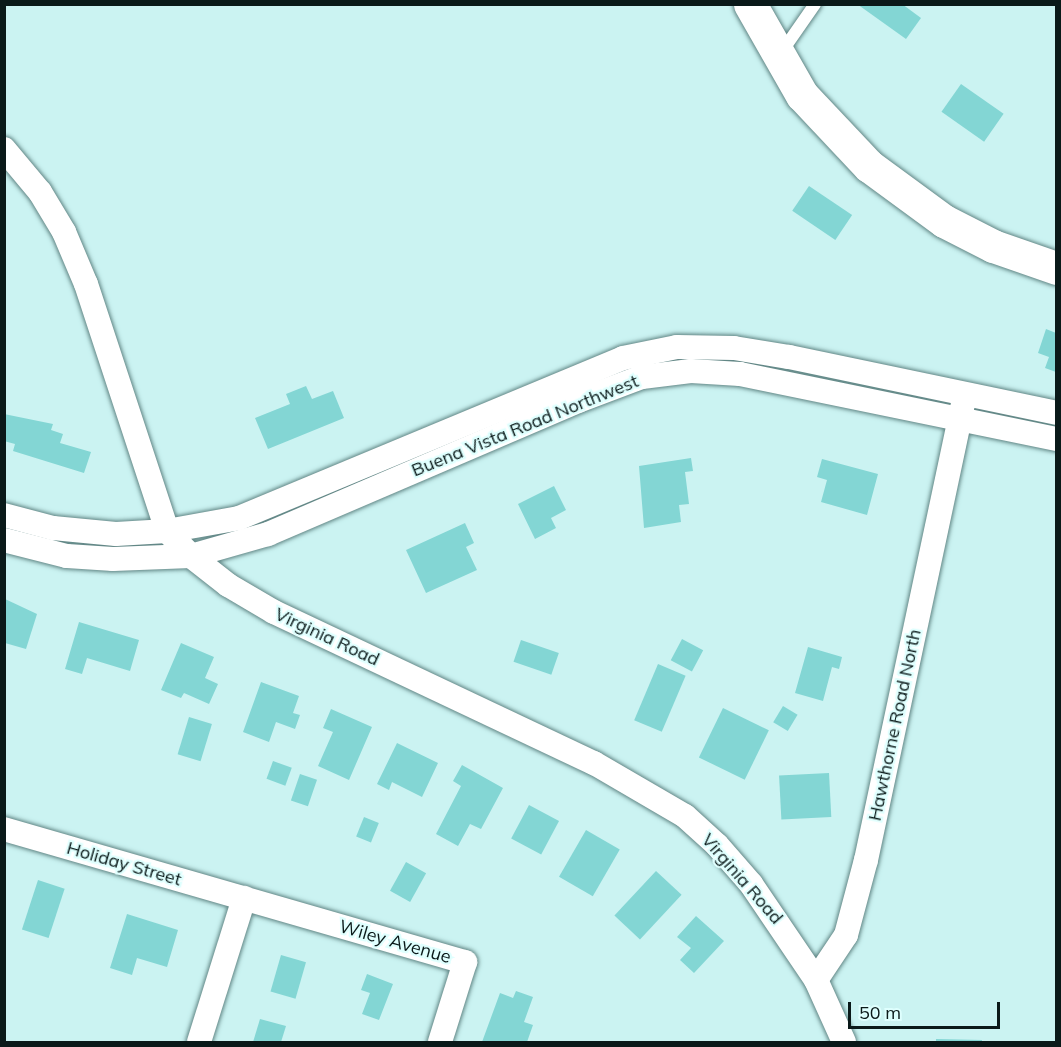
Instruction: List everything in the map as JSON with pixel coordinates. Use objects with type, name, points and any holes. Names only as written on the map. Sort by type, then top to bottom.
[{"type":"street","points":[[750,4],[802,95],[836,133],[904,195],[993,246],[1056,268]]},
{"type":"street","name":"Virginia Road","points":[[4,149],[40,192],[64,232],[86,284],[167,531],[192,556],[228,585],[274,612],[594,763],[685,816],[717,845],[751,884],[816,980]]},
{"type":"street","name":"Buena Vista Road Northwest","points":[[4,514],[53,528],[116,534],[167,531],[239,518],[623,358],[676,347],[734,348],[1056,413]]},
{"type":"street","name":"Buena Vista Road Northwest","points":[[4,540],[67,556],[113,560],[192,556],[268,534],[578,400],[642,377],[691,371],[740,374],[1056,439]]},
{"type":"street","name":"Hawthorne Road North","points":[[816,980],[846,935],[866,860],[965,393]]},
{"type":"street","name":"Holiday Street","points":[[4,829],[244,898]]},
{"type":"street","points":[[199,1042],[244,898]]},
{"type":"street","name":"Wiley Avenue","points":[[244,898],[465,962],[440,1042]]},
{"type":"street","points":[[816,980],[844,1042]]},
{"type":"lane","points":[[778,56],[815,4]]},
{"type":"building","points":[[857,4],[902,4],[921,18],[906,39]]},
{"type":"building","points":[[961,84],[1004,114],[984,142],[941,112]]},
{"type":"building","points":[[809,186],[852,215],[835,240],[792,211]]},
{"type":"building","points":[[1046,329],[1056,333],[1056,372],[1045,368],[1049,357],[1038,353]]},
{"type":"building","points":[[306,386],[312,399],[333,391],[344,418],[268,449],[255,418],[290,404],[286,394]]},
{"type":"building","points":[[4,414],[53,424],[51,430],[63,434],[60,443],[91,452],[84,473],[13,451],[15,444],[4,441]]},
{"type":"building","points":[[691,458],[693,471],[685,472],[689,504],[679,505],[681,522],[644,528],[639,466]]},
{"type":"building","points":[[822,459],[878,474],[867,515],[821,502],[827,480],[817,477]]},
{"type":"building","points":[[554,486],[566,510],[551,518],[556,528],[535,539],[518,504]]},
{"type":"building","points":[[465,523],[474,543],[466,547],[477,570],[426,593],[406,550]]},
{"type":"building","points":[[5,599],[37,614],[26,649],[5,643]]},
{"type":"building","points":[[79,622],[139,640],[130,671],[87,658],[82,674],[65,669]]},
{"type":"building","points":[[682,639],[703,650],[692,671],[671,660]]},
{"type":"building","points":[[521,640],[559,653],[551,675],[514,662]]},
{"type":"building","points":[[181,643],[214,657],[205,678],[218,684],[209,704],[184,693],[181,698],[161,690]]},
{"type":"building","points":[[808,647],[842,657],[839,669],[832,667],[823,701],[795,693]]},
{"type":"building","points":[[658,664],[686,676],[662,732],[634,720]]},
{"type":"building","points":[[261,682],[299,696],[293,713],[300,715],[295,729],[276,722],[269,742],[243,732]]},
{"type":"building","points":[[783,706],[798,715],[788,731],[773,722]]},
{"type":"building","points":[[723,708],[769,730],[745,780],[699,757]]},
{"type":"building","points":[[331,709],[372,727],[349,780],[318,766],[333,732],[323,728]]},
{"type":"building","points":[[189,717],[212,724],[201,761],[178,754]]},
{"type":"building","points":[[397,743],[438,763],[422,797],[392,782],[389,790],[377,784]]},
{"type":"building","points":[[273,761],[292,768],[285,786],[267,779]]},
{"type":"building","points":[[462,765],[503,788],[481,829],[470,824],[458,846],[436,834],[461,786],[453,781]]},
{"type":"building","points":[[829,773],[831,817],[781,820],[779,776]]},
{"type":"building","points":[[300,774],[317,780],[308,806],[291,800]]},
{"type":"building","points":[[529,805],[559,821],[541,855],[511,839]]},
{"type":"building","points":[[364,817],[379,823],[371,842],[356,836]]},
{"type":"building","points":[[586,830],[620,849],[593,896],[559,877]]},
{"type":"building","points":[[406,862],[426,873],[410,902],[390,891]]},
{"type":"building","points":[[656,871],[682,895],[640,939],[614,916]]},
{"type":"building","points":[[38,880],[65,889],[49,938],[22,929]]},
{"type":"building","points":[[127,914],[178,930],[167,967],[137,958],[132,975],[110,968]]},
{"type":"building","points":[[696,916],[724,941],[694,973],[680,960],[691,948],[677,937]]},
{"type":"building","points":[[281,955],[306,962],[296,999],[271,992]]},
{"type":"building","points":[[367,974],[393,984],[379,1020],[362,1014],[370,993],[361,990]]},
{"type":"building","points":[[516,991],[533,997],[524,1022],[533,1025],[527,1042],[482,1042],[500,993],[513,998]]},
{"type":"building","points":[[260,1019],[286,1026],[281,1042],[253,1042]]},
{"type":"building","points":[[936,1039],[982,1040],[982,1042],[936,1042]]}]
